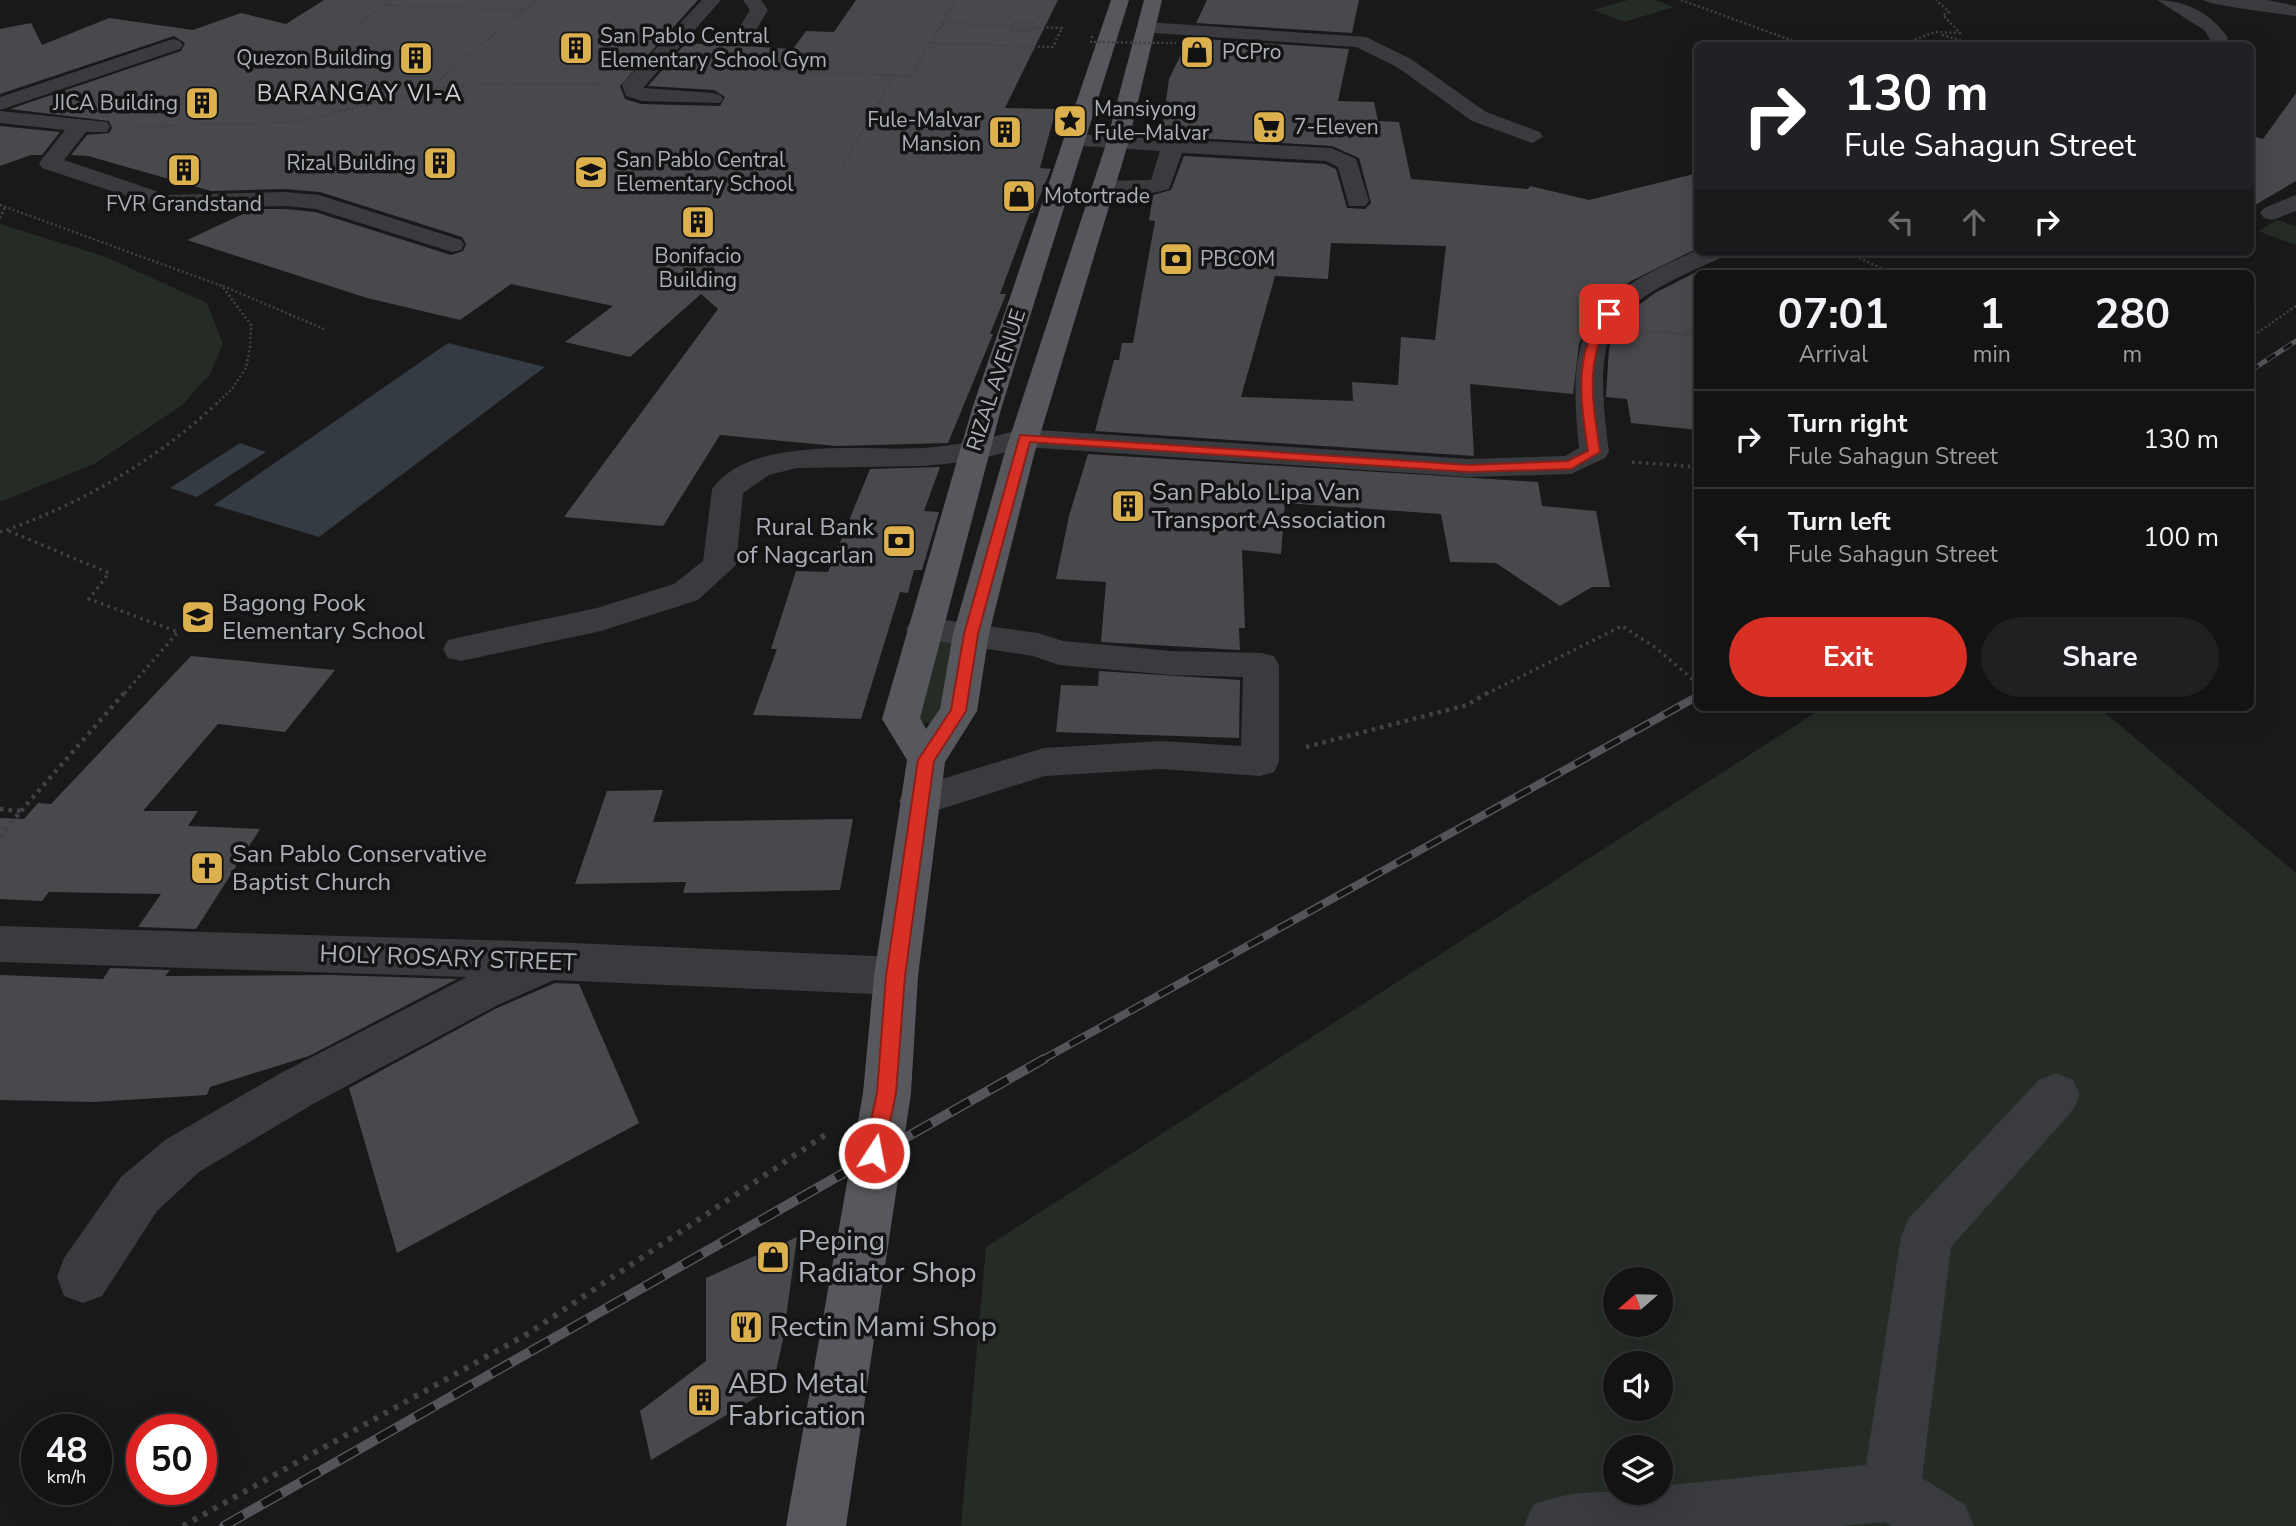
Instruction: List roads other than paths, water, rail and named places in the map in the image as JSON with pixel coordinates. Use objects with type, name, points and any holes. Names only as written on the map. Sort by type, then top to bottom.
[{"type":"main road","name":"RIZAL AVENUE","points":[[926,760],[901,719],[923,629],[973,452],[1020,304],[1099,74],[1120,0]]},
{"type":"main road","name":"RIZAL AVENUE","points":[[816,1526],[874,1153],[887,1093],[896,976],[926,760],[958,711],[971,634],[1024,438],[1092,216],[1117,144],[1153,0]]},
{"type":"main road","points":[[1099,74],[1136,76]]},
{"type":"main road","points":[[1052,214],[1092,216]]},
{"type":"main road","points":[[1020,304],[1066,307]]},
{"type":"street","points":[[712,0],[632,85],[633,92],[642,95],[713,99]]},
{"type":"street","points":[[742,38],[759,10],[752,0]]},
{"type":"street","points":[[2165,0],[2211,26],[2219,38]]},
{"type":"street","points":[[2212,0],[2252,1],[2296,12]]},
{"type":"street","points":[[1147,27],[1359,41],[1379,47],[1409,64],[1472,113],[1532,137]]},
{"type":"street","points":[[0,104],[173,44]]},
{"type":"street","points":[[0,117],[79,127],[104,127]]},
{"type":"street","points":[[79,127],[50,163],[166,202],[285,199],[319,202],[452,245]]},
{"type":"street","points":[[1077,141],[1331,155],[1348,164],[1357,201]]},
{"type":"street","points":[[1104,186],[1149,188],[1161,184],[1173,145]]},
{"type":"street","points":[[2272,214],[2296,202]]},
{"type":"street","points":[[461,649],[600,619],[686,592],[719,565],[728,489],[758,469],[796,459],[924,457],[973,452],[1024,438],[1469,468],[1571,465],[1594,452],[1586,399],[1586,364],[1598,327],[1619,301],[1654,277],[1704,256]]},
{"type":"street","points":[[919,801],[1044,762],[1161,755],[1260,762],[1261,665],[1171,663],[1059,653],[1038,645],[923,629]]},
{"type":"street","name":"HOLY ROSARY STREET","points":[[0,944],[550,961],[896,976]]},
{"type":"street","points":[[83,1277],[139,1194],[181,1156],[296,1089],[480,992],[550,961]]},
{"type":"street","points":[[1891,1492],[1927,1236],[2056,1095]]},
{"type":"street","points":[[1554,1526],[1716,1518],[1891,1492],[1944,1526]]},
{"type":"railway","points":[[2254,368],[2296,341]]},
{"type":"railway","points":[[1040,1061],[1694,698]]},
{"type":"railway","points":[[224,1526],[1044,1059]]},
{"type":"place","name":"San Pablo Central Elementary School Gym","points":[[576,48]]},
{"type":"place","name":"PCPro","points":[[1197,52]]},
{"type":"place","name":"Quezon Building","points":[[416,58]]},
{"type":"place","name":"JICA Building","points":[[202,103]]},
{"type":"place","name":"Mansiyong Fule–Malvar","points":[[1070,121]]},
{"type":"place","name":"7-Eleven","points":[[1269,127]]},
{"type":"place","name":"Fule-Malvar Mansion","points":[[1005,132]]},
{"type":"place","name":"Rizal Building","points":[[440,163]]},
{"type":"place","name":"FVR Grandstand","points":[[184,170]]},
{"type":"place","name":"San Pablo Central Elementary School","points":[[591,172]]},
{"type":"place","name":"Motortrade","points":[[1019,196]]},
{"type":"place","name":"Bonifacio Building","points":[[698,222]]},
{"type":"place","name":"PBCOM","points":[[1176,259]]},
{"type":"place","name":"San Pablo Lipa Van Transport Association","points":[[1128,506]]},
{"type":"place","name":"Rural Bank of Nagcarlan","points":[[899,541]]},
{"type":"place","name":"Bagong Pook Elementary School","points":[[198,617]]},
{"type":"place","name":"San Pablo Conservative Baptist Church","points":[[207,868]]},
{"type":"place","name":"Peping Radiator Shop","points":[[773,1257]]},
{"type":"place","name":"Rectin Mami Shop","points":[[746,1327]]},
{"type":"place","name":"ABD Metal Fabrication","points":[[704,1400]]},
{"type":"district","name":"BARANGAY VI-A","points":[[360,93]]}]
